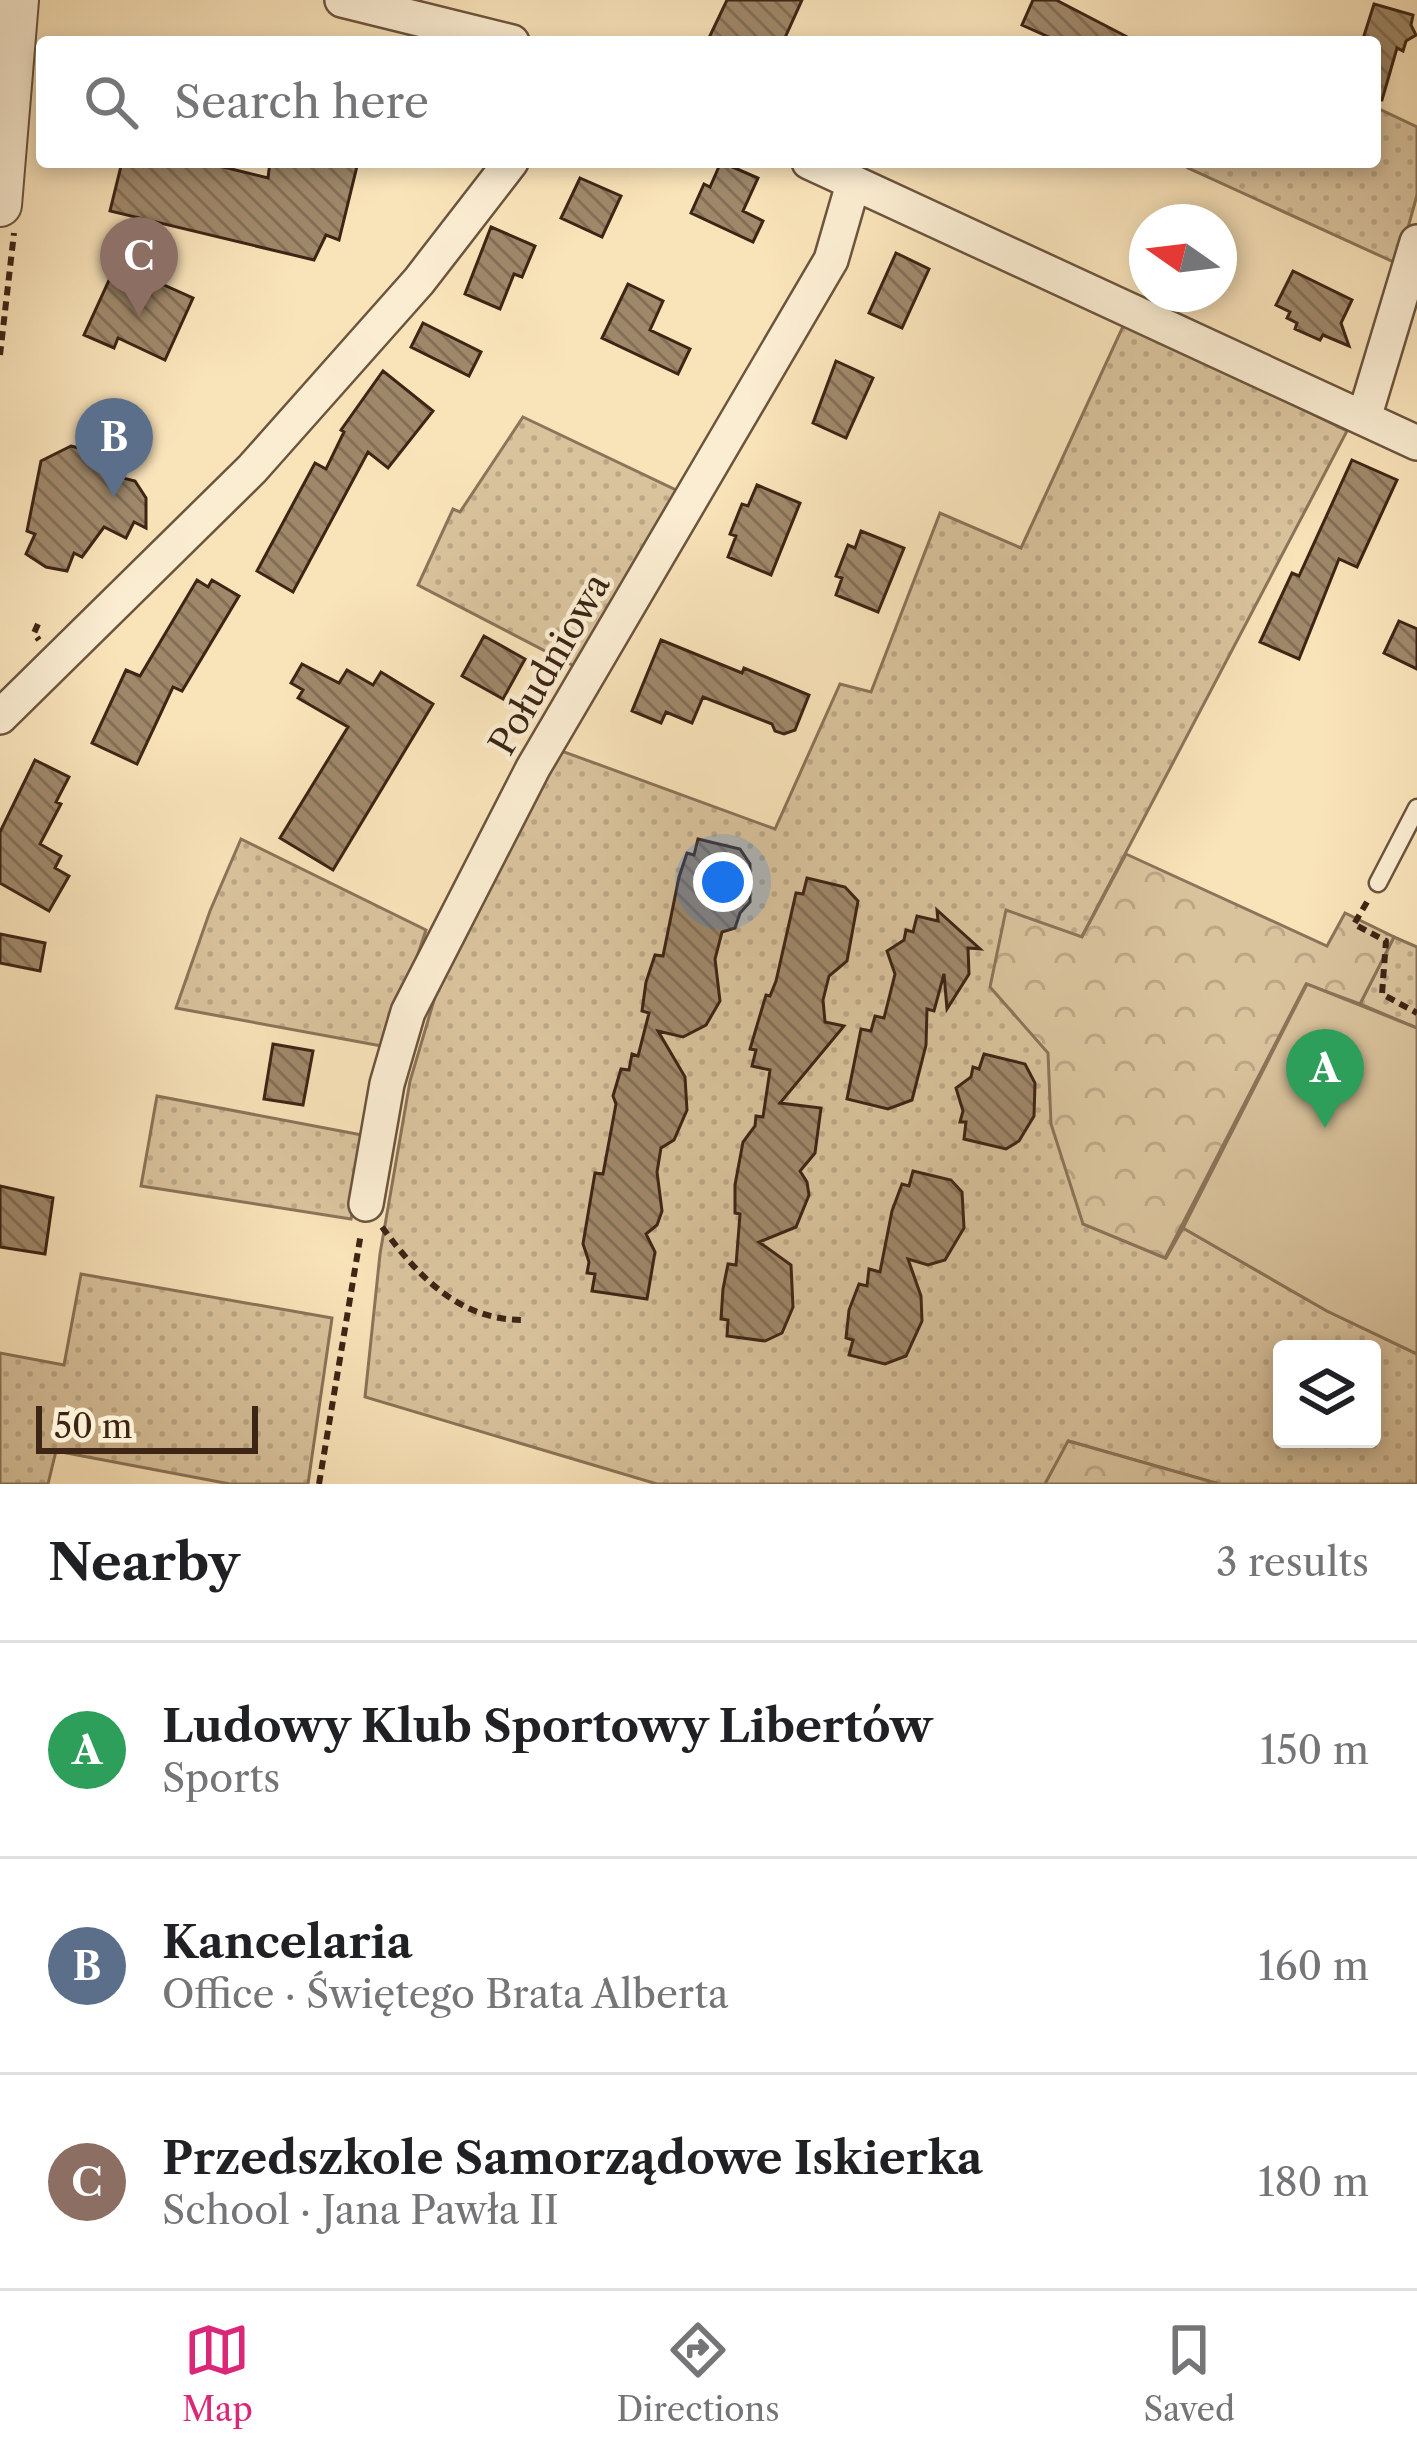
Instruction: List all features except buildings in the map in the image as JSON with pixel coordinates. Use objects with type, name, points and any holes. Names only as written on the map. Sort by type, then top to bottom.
[{"type":"street","points":[[0,205],[17,0]]},
{"type":"street","points":[[342,0],[488,36]]},
{"type":"street","points":[[0,717],[419,280],[506,168]]},
{"type":"street","points":[[821,168],[1417,442]]},
{"type":"street","name":"Południowa","points":[[366,1204],[387,1084],[408,1012],[533,768],[831,260],[853,184]]},
{"type":"street","points":[[1364,418],[1417,242]]},
{"type":"lane","points":[[1378,883],[1417,808]]},
{"type":"path","points":[[1378,883],[1354,924],[1386,940],[1382,994],[1417,1013]]},
{"type":"path","points":[[319,1484],[366,1204]]},
{"type":"path","points":[[366,1204],[420,1277],[465,1308],[498,1320],[525,1320]]},
{"type":"green space","points":[[1381,110],[1417,127],[1417,195],[1398,264],[1188,168],[1381,168]]},
{"type":"green space","points":[[1125,322],[1347,431],[1082,936],[1083,1224],[1166,1258],[1183,1228],[1327,1311],[1417,1354],[1417,1484],[1219,1484],[1069,1441],[1045,1484],[657,1484],[365,1397],[380,1254],[410,1081],[440,980],[559,750],[775,829],[840,684],[871,692],[940,513],[1021,548]]},
{"type":"green space","points":[[523,417],[678,491],[576,667],[418,585],[453,509],[460,512]]},
{"type":"green space","points":[[241,839],[426,930],[387,1047],[176,1008]]},
{"type":"green space","points":[[1126,854],[1327,946],[1345,913],[1394,937],[1360,1004],[1306,984],[1165,1258],[1083,1224],[1051,1124],[1048,1053],[990,987],[1006,910],[1082,937]]},
{"type":"green space","points":[[1394,937],[1417,947],[1417,1028],[1360,1004]]},
{"type":"green space","points":[[1307,984],[1417,1028],[1417,1354],[1327,1311],[1183,1228]]},
{"type":"green space","points":[[157,1096],[367,1136],[351,1219],[141,1186]]},
{"type":"green space","points":[[81,1274],[332,1318],[308,1484],[230,1484],[56,1451],[48,1484],[0,1484],[0,1353],[64,1365]]},
{"type":"green space","points":[[1068,1441],[1219,1484],[1045,1484]]},
{"type":"place","name":"Przedszkole Samorządowe Iskierka","points":[[139,316]]},
{"type":"place","name":"Kancelaria","points":[[114,497]]},
{"type":"place","name":"Ludowy Klub Sportowy Libertów","points":[[1325,1128]]}]
